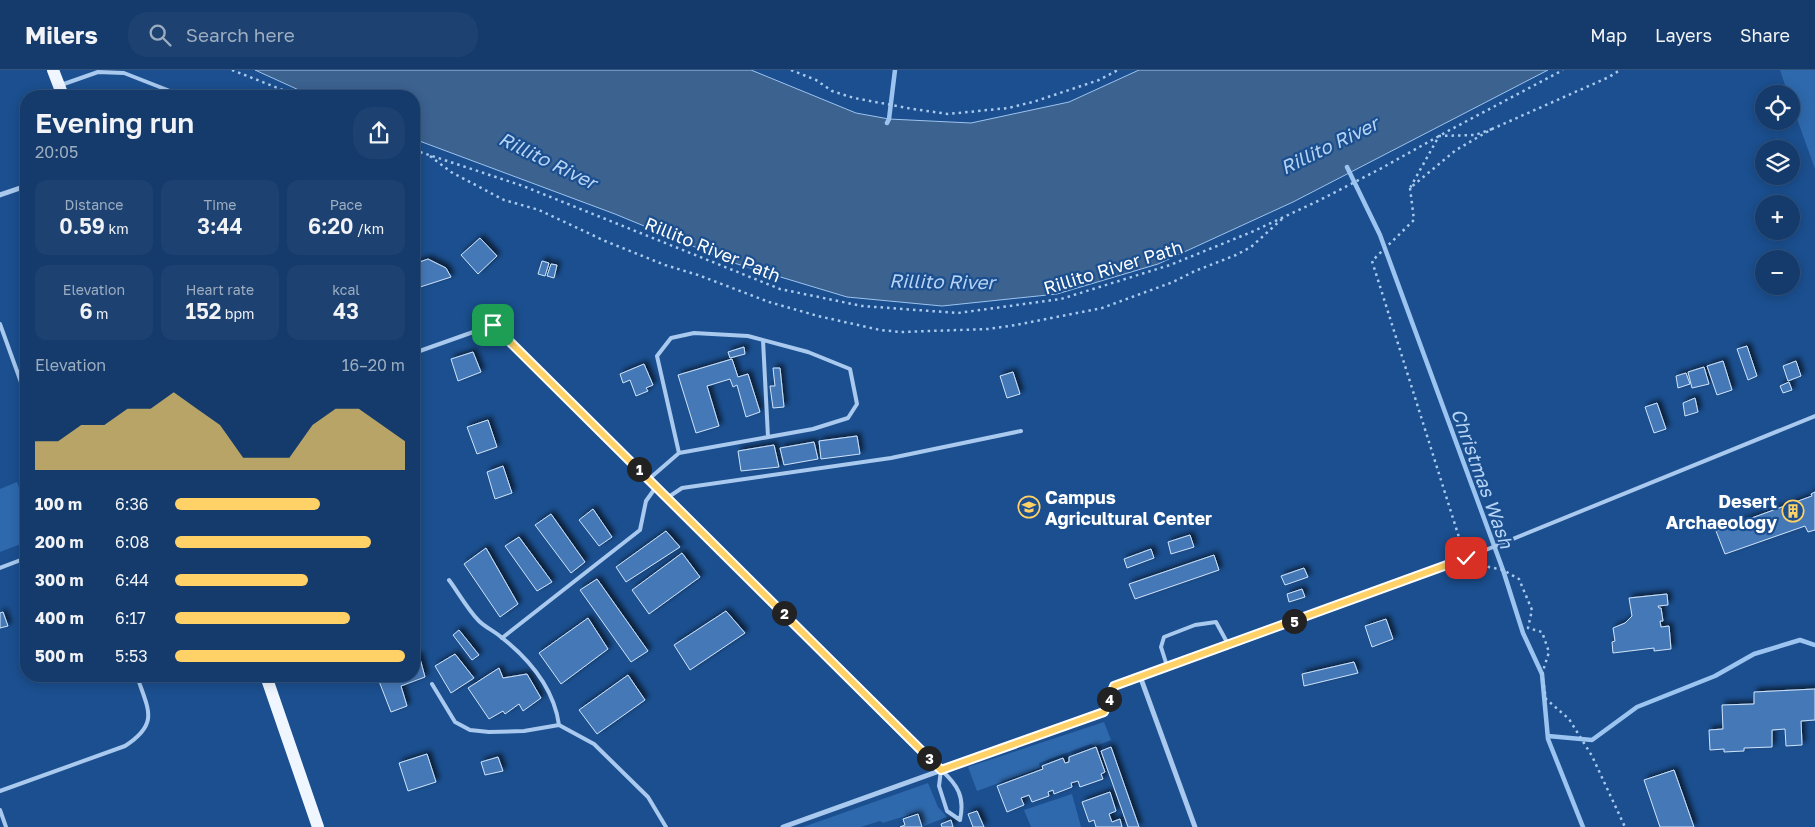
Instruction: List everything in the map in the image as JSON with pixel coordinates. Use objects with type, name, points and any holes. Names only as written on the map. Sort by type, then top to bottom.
[{"type":"main road","points":[[53,70],[61,90]]},
{"type":"main road","points":[[268,682],[318,827]]},
{"type":"street","points":[[0,195],[20,188]]},
{"type":"street","points":[[783,827],[1104,712],[1114,686],[1140,676],[1194,827]]},
{"type":"lane","points":[[63,90],[98,72],[124,73],[166,90]]},
{"type":"lane","points":[[0,324],[20,379]]},
{"type":"lane","points":[[420,351],[493,325],[955,782],[963,806],[960,820],[947,811],[939,786],[941,770]]},
{"type":"lane","points":[[649,479],[679,453],[813,429],[848,418],[857,404],[850,369],[808,352],[748,336],[694,333],[671,338],[657,356],[679,453]]},
{"type":"lane","points":[[763,340],[768,437]]},
{"type":"lane","points":[[1140,676],[1466,558],[1815,416]]},
{"type":"lane","points":[[667,498],[682,488],[891,458],[1021,431]]},
{"type":"lane","points":[[502,638],[640,530],[646,501],[656,487]]},
{"type":"lane","points":[[0,568],[20,560]]},
{"type":"lane","points":[[449,580],[478,620],[525,659],[548,690],[557,712],[559,725]]},
{"type":"lane","points":[[1167,666],[1161,646],[1164,637],[1195,625],[1216,622],[1228,644]]},
{"type":"lane","points":[[0,791],[125,746],[139,736],[149,720],[148,708],[139,682]]},
{"type":"lane","points":[[432,684],[455,722],[470,730],[524,732],[559,725],[594,744],[648,797],[666,827]]},
{"type":"lane","points":[[0,810],[6,827]]},
{"type":"path","points":[[232,70],[283,90]]},
{"type":"path","points":[[791,70],[816,80],[832,91],[877,102],[948,114],[1008,108],[1067,92],[1099,80],[1118,70]]},
{"type":"path","name":"Rillito River Path","points":[[420,152],[522,186],[780,289],[862,306],[958,313],[1061,299],[1170,265],[1254,231],[1318,201],[1563,70]]},
{"type":"path","points":[[1609,77],[1613,70]]},
{"type":"path","points":[[1372,262],[1414,220],[1410,188],[1438,136],[1474,135],[1492,129],[1609,77],[1620,70]]},
{"type":"path","points":[[1410,188],[1456,150],[1492,129]]},
{"type":"path","points":[[428,155],[451,172],[504,200],[538,210],[605,242],[664,265],[698,275],[769,302],[818,316],[880,330],[901,332],[988,329],[1102,308],[1174,282],[1195,271],[1236,255],[1251,247],[1285,216]]},
{"type":"shaded area","points":[[1780,70],[1815,70],[1815,169],[1800,127],[1800,85],[1785,85]]},
{"type":"shaded area","points":[[17,482],[20,491],[20,544],[0,552],[0,489]]},
{"type":"shaded area","points":[[1104,722],[1111,740],[1096,746],[1091,744],[1039,763],[1040,768],[977,791],[968,767]]},
{"type":"shaded area","points":[[928,783],[938,807],[947,817],[924,826],[918,812],[883,823],[880,821],[861,827],[803,827]]},
{"type":"shaded area","points":[[1072,794],[1081,827],[1031,827],[1024,810]]},
{"type":"water","name":"Rillito River","points":[[255,70],[751,70],[856,113],[889,119],[971,123],[1069,102],[1139,70],[1548,70],[1293,202],[1158,264],[1057,294],[942,306],[847,297],[734,263],[615,214],[420,141],[420,90],[299,90]]},
{"type":"building","points":[[480,238],[497,256],[478,274],[461,255]]},
{"type":"building","points":[[428,259],[446,268],[451,277],[420,287],[420,262]]},
{"type":"building","points":[[542,261],[549,263],[545,276],[538,274]]},
{"type":"building","points":[[551,264],[557,265],[554,278],[547,276]]},
{"type":"building","points":[[1747,346],[1757,376],[1748,380],[1737,349]]},
{"type":"building","points":[[744,347],[745,354],[730,358],[728,352]]},
{"type":"building","points":[[473,352],[481,372],[458,381],[451,359]]},
{"type":"building","points":[[732,359],[738,377],[748,374],[760,412],[746,417],[737,385],[733,387],[730,379],[707,386],[719,426],[696,433],[678,375]]},
{"type":"building","points":[[1723,361],[1732,390],[1717,395],[1707,366]]},
{"type":"building","points":[[1796,361],[1801,376],[1788,381],[1783,366]]},
{"type":"building","points":[[644,364],[653,385],[646,388],[648,391],[636,396],[630,380],[623,383],[620,374]]},
{"type":"building","points":[[1704,367],[1709,384],[1692,388],[1688,372]]},
{"type":"building","points":[[773,368],[780,368],[784,407],[773,408],[770,386],[775,386]]},
{"type":"building","points":[[1013,372],[1020,394],[1007,398],[1000,376]]},
{"type":"building","points":[[1686,373],[1690,384],[1678,388],[1676,376]]},
{"type":"building","points":[[1789,382],[1792,390],[1783,393],[1780,386]]},
{"type":"building","points":[[1695,398],[1698,412],[1685,416],[1683,403]]},
{"type":"building","points":[[1657,403],[1666,429],[1654,433],[1645,407]]},
{"type":"building","points":[[488,420],[497,447],[477,454],[467,427]]},
{"type":"building","points":[[857,436],[860,454],[821,459],[819,441]]},
{"type":"building","points":[[814,442],[818,459],[784,465],[780,448]]},
{"type":"building","points":[[774,445],[779,467],[741,471],[738,451]]},
{"type":"building","points":[[503,466],[512,493],[495,499],[487,472]]},
{"type":"building","name":"Desert Archaeology","points":[[1815,492],[1815,530],[1808,532],[1805,526],[1725,554],[1716,531],[1812,496],[1811,494]]},
{"type":"building","points":[[593,509],[612,537],[599,546],[579,520]]},
{"type":"building","points":[[551,514],[585,562],[571,573],[535,525]]},
{"type":"building","points":[[666,531],[680,547],[626,582],[616,567]]},
{"type":"building","points":[[1190,535],[1194,547],[1171,554],[1168,542]]},
{"type":"building","points":[[519,537],[552,582],[537,591],[505,546]]},
{"type":"building","points":[[486,548],[518,604],[500,617],[464,564]]},
{"type":"building","points":[[1151,549],[1154,558],[1127,568],[1124,559]]},
{"type":"building","points":[[682,553],[700,577],[649,614],[632,590]]},
{"type":"building","points":[[1214,555],[1219,570],[1135,599],[1129,584]]},
{"type":"building","points":[[1304,568],[1308,577],[1285,585],[1281,576]]},
{"type":"building","points":[[597,579],[648,651],[631,662],[580,590]]},
{"type":"building","points":[[1302,589],[1305,597],[1289,602],[1287,594]]},
{"type":"building","points":[[1667,594],[1668,605],[1658,606],[1661,608],[1663,621],[1660,621],[1661,627],[1669,626],[1671,649],[1654,651],[1654,648],[1613,653],[1612,642],[1615,641],[1613,628],[1625,623],[1632,616],[1629,598]]},
{"type":"building","points":[[726,611],[745,633],[690,670],[674,645]]},
{"type":"building","points":[[3,612],[8,626],[0,628],[0,613]]},
{"type":"building","points":[[588,618],[608,649],[561,684],[539,653]]},
{"type":"building","points":[[1386,619],[1393,639],[1372,647],[1365,626]]},
{"type":"building","points":[[459,630],[479,655],[472,660],[453,635]]},
{"type":"building","points":[[455,654],[474,678],[451,693],[435,666]]},
{"type":"building","points":[[420,659],[425,677],[420,679]]},
{"type":"building","points":[[1354,662],[1358,673],[1304,686],[1302,674]]},
{"type":"building","points":[[499,668],[503,678],[527,674],[541,698],[523,711],[519,704],[505,714],[503,711],[489,719],[468,688]]},
{"type":"building","points":[[628,675],[645,700],[597,734],[579,710]]},
{"type":"building","points":[[379,682],[412,682],[401,686],[407,706],[391,712]]},
{"type":"building","points":[[1815,689],[1815,720],[1801,721],[1802,745],[1786,746],[1785,729],[1772,730],[1772,747],[1744,748],[1744,751],[1724,752],[1724,749],[1710,750],[1709,730],[1723,729],[1722,705],[1754,704],[1754,692]]},
{"type":"building","points":[[1096,747],[1105,772],[1101,774],[1103,779],[1080,787],[1078,781],[1071,783],[1072,787],[1054,794],[1053,790],[1048,792],[1049,796],[1032,802],[1029,795],[1021,798],[1024,805],[1007,812],[997,786],[1043,769],[1042,766],[1063,758],[1065,763],[1069,762],[1069,757]]},
{"type":"building","points":[[1111,747],[1139,827],[1128,827],[1101,751]]},
{"type":"building","points":[[427,754],[436,782],[408,791],[399,763]]},
{"type":"building","points":[[498,757],[503,771],[485,775],[481,762]]},
{"type":"building","points":[[1674,770],[1694,827],[1660,827],[1644,780]]},
{"type":"building","points":[[1110,792],[1116,811],[1109,814],[1112,822],[1120,819],[1122,827],[1096,827],[1094,820],[1089,822],[1082,802]]},
{"type":"building","points":[[977,811],[984,827],[973,827],[968,814]]},
{"type":"building","points":[[918,814],[922,827],[900,827],[905,825],[903,819]]},
{"type":"building","points":[[951,820],[953,827],[942,827],[941,824]]},
{"type":"waterway","points":[[887,123],[895,70]]},
{"type":"waterway","name":"Christmas Wash","points":[[1347,167],[1380,235],[1503,570],[1523,633],[1542,674],[1548,739],[1583,827]]},
{"type":"waterway","points":[[1548,736],[1592,740],[1637,707],[1715,676],[1754,654],[1800,640],[1815,645]]},
{"type":"place","name":"Campus Agricultural Center","points":[[1029,507]]},
{"type":"place","name":"Desert Archaeology","points":[[1793,511]]},
{"type":"route","points":[[493,325],[941,770],[1104,712],[1114,686],[1466,558]]}]
